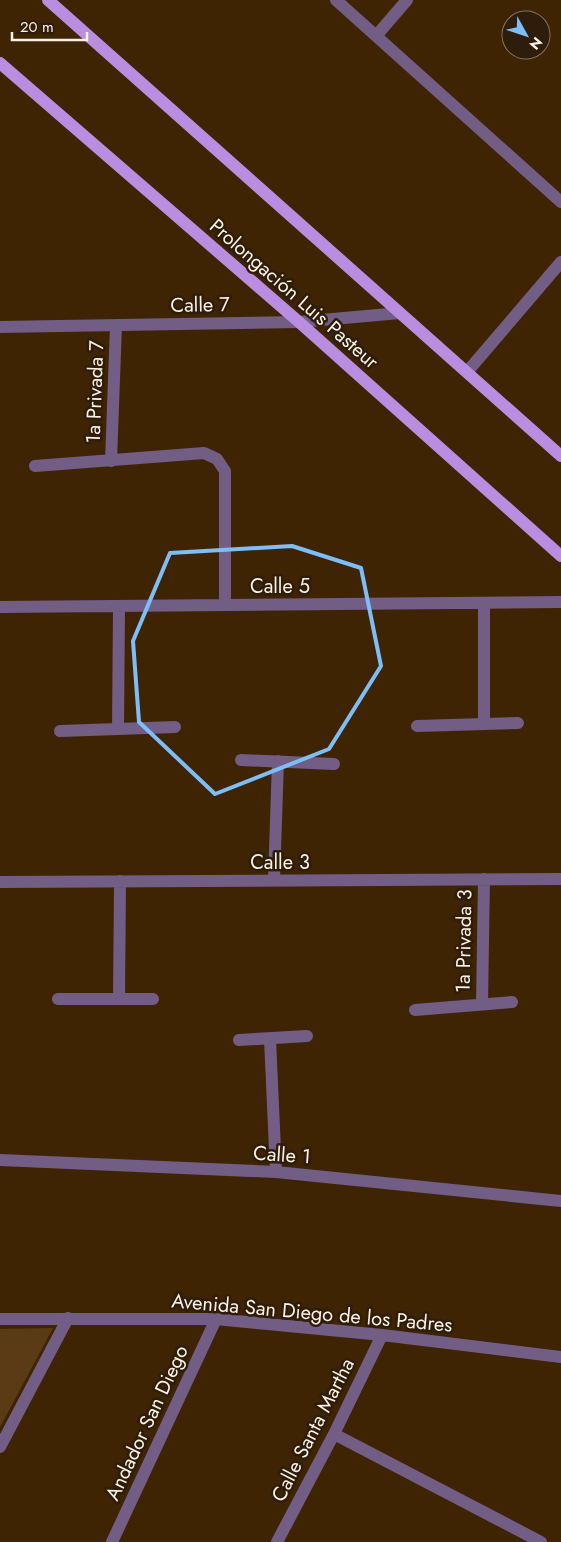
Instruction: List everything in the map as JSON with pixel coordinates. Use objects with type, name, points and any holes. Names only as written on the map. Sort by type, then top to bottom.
[{"type":"main road","points":[[48,0],[561,456]]},
{"type":"main road","name":"Prolongación Luis Pasteur","points":[[0,63],[299,322],[561,556]]},
{"type":"street","points":[[336,0],[561,202]]},
{"type":"street","points":[[376,36],[408,0]]},
{"type":"street","points":[[467,372],[561,262]]},
{"type":"street","name":"Calle 7","points":[[0,327],[299,322],[400,313]]},
{"type":"street","name":"1a Privada 7","points":[[111,461],[116,325]]},
{"type":"street","points":[[35,466],[204,453],[217,459],[225,471],[225,605]]},
{"type":"street","name":"Calle 5","points":[[0,606],[561,602]]},
{"type":"street","points":[[484,603],[484,724]]},
{"type":"street","points":[[118,729],[119,606]]},
{"type":"street","points":[[417,726],[518,723]]},
{"type":"street","points":[[60,731],[175,727]]},
{"type":"street","points":[[241,760],[334,764]]},
{"type":"street","points":[[274,880],[278,761]]},
{"type":"street","name":"1a Privada 3","points":[[482,1004],[484,879]]},
{"type":"street","name":"Calle 3","points":[[0,882],[561,879]]},
{"type":"street","points":[[119,999],[120,881]]},
{"type":"street","points":[[58,999],[152,999]]},
{"type":"street","name":"1a Privada 3","points":[[415,1010],[512,1002]]},
{"type":"street","points":[[239,1040],[307,1036]]},
{"type":"street","points":[[270,1038],[276,1172]]},
{"type":"street","name":"Calle 1","points":[[0,1160],[276,1172],[561,1200]]},
{"type":"street","points":[[0,1448],[68,1318]]},
{"type":"street","name":"Avenida San Diego de los Padres","points":[[0,1319],[216,1319],[382,1335],[561,1357]]},
{"type":"street","name":"Andador San Diego","points":[[112,1542],[216,1319]]},
{"type":"street","name":"Calle Santa Martha","points":[[277,1542],[334,1434],[382,1335]]},
{"type":"street","points":[[334,1434],[541,1542]]},
{"type":"highlighted area","points":[[292,546],[361,568],[381,666],[329,749],[215,794],[139,722],[133,641],[170,553]]},
{"type":"shaded area","points":[[53,1328],[0,1427],[0,1329]]}]
